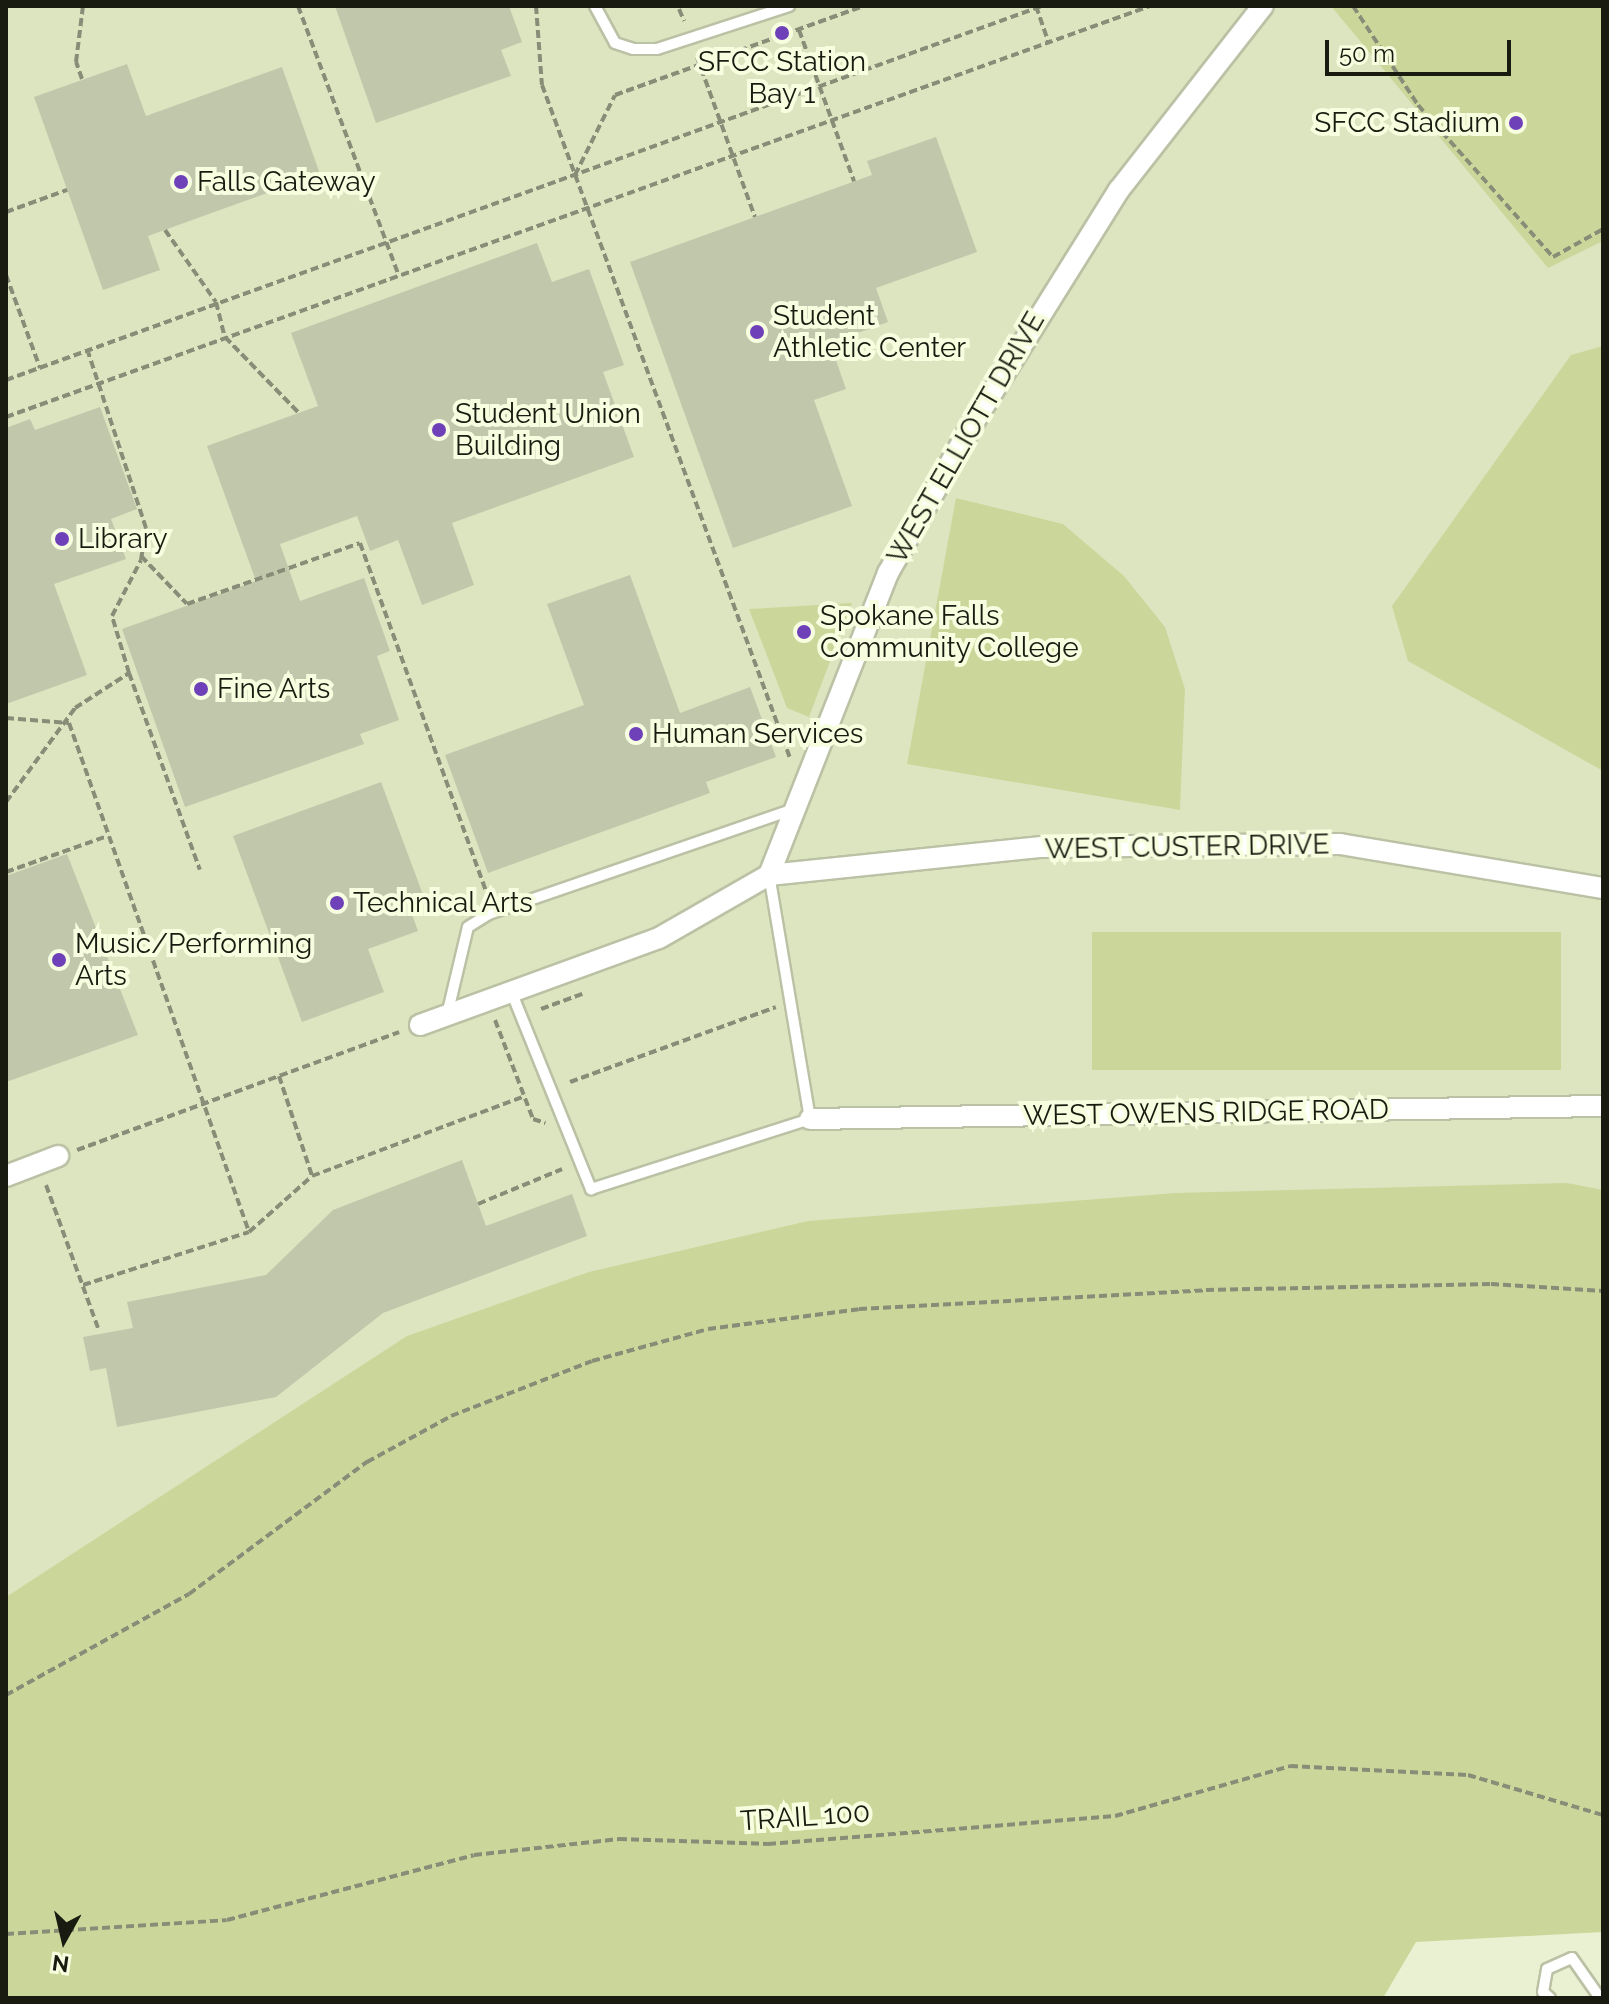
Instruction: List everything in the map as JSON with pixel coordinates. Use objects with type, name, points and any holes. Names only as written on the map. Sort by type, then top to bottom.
[{"type":"street","name":"WEST ELLIOTT DRIVE","points":[[769,875],[888,573],[1054,284],[1263,6]]},
{"type":"street","name":"WEST CUSTER DRIVE","points":[[769,875],[1042,847],[1340,844],[1603,888]]},
{"type":"street","points":[[420,1025],[659,938],[769,875]]},
{"type":"street","name":"WEST OWENS RIDGE ROAD","points":[[810,1119],[1603,1106]]},
{"type":"street","points":[[6,1176],[58,1156]]},
{"type":"lane","points":[[595,6],[615,43],[633,49],[657,49],[789,6]]},
{"type":"lane","points":[[447,1015],[468,927],[489,914],[798,803]]},
{"type":"lane","points":[[511,991],[591,1189],[810,1119],[769,875]]},
{"type":"lane","points":[[1550,1998],[1543,1992],[1547,1969],[1572,1958],[1600,1998]]},
{"type":"path","points":[[82,79],[76,62],[83,6]]},
{"type":"path","points":[[298,6],[398,274]]},
{"type":"path","points":[[536,6],[542,85],[715,565],[781,721],[798,803]]},
{"type":"path","points":[[574,178],[615,95],[864,6]]},
{"type":"path","points":[[6,417],[587,207],[730,151],[1150,6]]},
{"type":"path","points":[[1353,6],[1418,105],[1553,257],[1603,229]]},
{"type":"path","points":[[6,380],[384,241],[574,178],[1038,7],[1048,41]]},
{"type":"path","points":[[679,9],[685,23]]},
{"type":"path","points":[[799,30],[854,181]]},
{"type":"path","points":[[697,57],[755,217]]},
{"type":"path","points":[[6,212],[67,190]]},
{"type":"path","points":[[165,230],[216,302],[225,337],[299,413]]},
{"type":"path","points":[[6,275],[40,368]]},
{"type":"path","points":[[88,352],[146,528],[141,556],[112,616],[129,673],[200,870]]},
{"type":"path","points":[[141,556],[187,604],[360,543],[487,894]]},
{"type":"path","points":[[6,802],[69,723],[75,708],[129,673]]},
{"type":"path","points":[[6,718],[69,723]]},
{"type":"path","points":[[69,723],[249,1232]]},
{"type":"path","points":[[6,872],[107,837]]},
{"type":"path","points":[[541,1009],[582,994]]},
{"type":"path","points":[[570,1082],[790,1003]]},
{"type":"path","points":[[482,1023],[495,1020],[533,1119],[545,1123],[550,1136]]},
{"type":"path","points":[[58,1156],[420,1025]]},
{"type":"path","points":[[278,1075],[312,1176]]},
{"type":"path","points":[[83,1285],[249,1232],[312,1176],[525,1096]]},
{"type":"path","points":[[478,1204],[564,1173],[559,1161]]},
{"type":"path","points":[[35,1165],[98,1328]]},
{"type":"path","points":[[6,1695],[189,1594],[367,1462],[451,1416],[592,1361],[708,1329],[874,1308],[1206,1290],[1491,1284],[1603,1291]]},
{"type":"path","name":"TRAIL 100","points":[[6,1934],[227,1920],[474,1855],[619,1839],[768,1844],[1115,1816],[1290,1766],[1468,1775],[1603,1815]]},
{"type":"shaded area","name":"Spokane Falls Community College","points":[[6,6],[1603,6],[1603,1274],[6,1648]]},
{"type":"shaded area","name":"SFCC Stadium","points":[[1331,6],[1603,6],[1603,241],[1548,268]]},
{"type":"shaded area","points":[[1603,346],[1603,771],[1408,661],[1392,606],[1571,355]]},
{"type":"shaded area","points":[[956,498],[1063,524],[1124,576],[1165,627],[1185,689],[1180,810],[907,764]]},
{"type":"shaded area","points":[[852,603],[809,717],[787,708],[749,609]]},
{"type":"shaded area","points":[[1092,932],[1561,932],[1561,1070],[1092,1070]]},
{"type":"shaded area","points":[[1567,1183],[1603,1190],[1603,1932],[1416,1942],[1383,1998],[6,1998],[6,1597],[407,1336],[589,1272],[808,1221],[1176,1193]]},
{"type":"building","points":[[335,6],[509,6],[522,42],[501,50],[511,76],[376,123]]},
{"type":"building","name":"Falls Gateway","points":[[127,64],[146,116],[282,67],[320,174],[148,236],[160,270],[103,290],[34,97]]},
{"type":"building","name":"Student Athletic Center","points":[[936,137],[977,252],[876,288],[888,322],[830,343],[846,389],[814,400],[852,506],[733,548],[630,262],[872,175],[867,161]]},
{"type":"building","name":"Student Union Building","points":[[537,243],[552,282],[589,269],[624,365],[603,372],[634,457],[452,523],[474,585],[422,605],[398,540],[370,551],[357,516],[280,544],[300,601],[364,578],[390,651],[377,656],[399,720],[360,734],[364,744],[185,807],[122,629],[256,581],[207,446],[318,406],[291,333]]},
{"type":"building","name":"Library","points":[[100,407],[137,509],[111,519],[126,559],[54,584],[87,675],[6,704],[6,428],[30,419],[35,430]]},
{"type":"building","name":"Human Services","points":[[630,575],[680,713],[750,687],[776,757],[706,782],[710,793],[488,873],[445,755],[584,705],[547,604]]},
{"type":"building","name":"Technical Arts","points":[[381,782],[425,900],[409,906],[418,931],[368,949],[384,992],[302,1022],[233,836]]},
{"type":"building","name":"Music/Performing Arts","points":[[67,854],[138,1035],[6,1082],[6,876]]},
{"type":"building","points":[[462,1160],[486,1226],[572,1194],[587,1236],[383,1313],[276,1397],[117,1427],[106,1368],[90,1371],[83,1337],[133,1328],[127,1302],[266,1275],[333,1210]]},
{"type":"place","name":"SFCC Station Bay 1","points":[[782,33]]},
{"type":"place","name":"SFCC Stadium","points":[[1516,123]]},
{"type":"place","name":"Falls Gateway","points":[[181,182]]},
{"type":"place","name":"Student Athletic Center","points":[[757,332]]},
{"type":"place","name":"Student Union Building","points":[[439,430]]},
{"type":"place","name":"Library","points":[[62,539]]},
{"type":"place","name":"Spokane Falls Community College","points":[[804,632]]},
{"type":"place","name":"Fine Arts","points":[[201,689]]},
{"type":"place","name":"Human Services","points":[[636,734]]},
{"type":"place","name":"Technical Arts","points":[[337,903]]},
{"type":"place","name":"Music/Performing Arts","points":[[59,960]]}]
